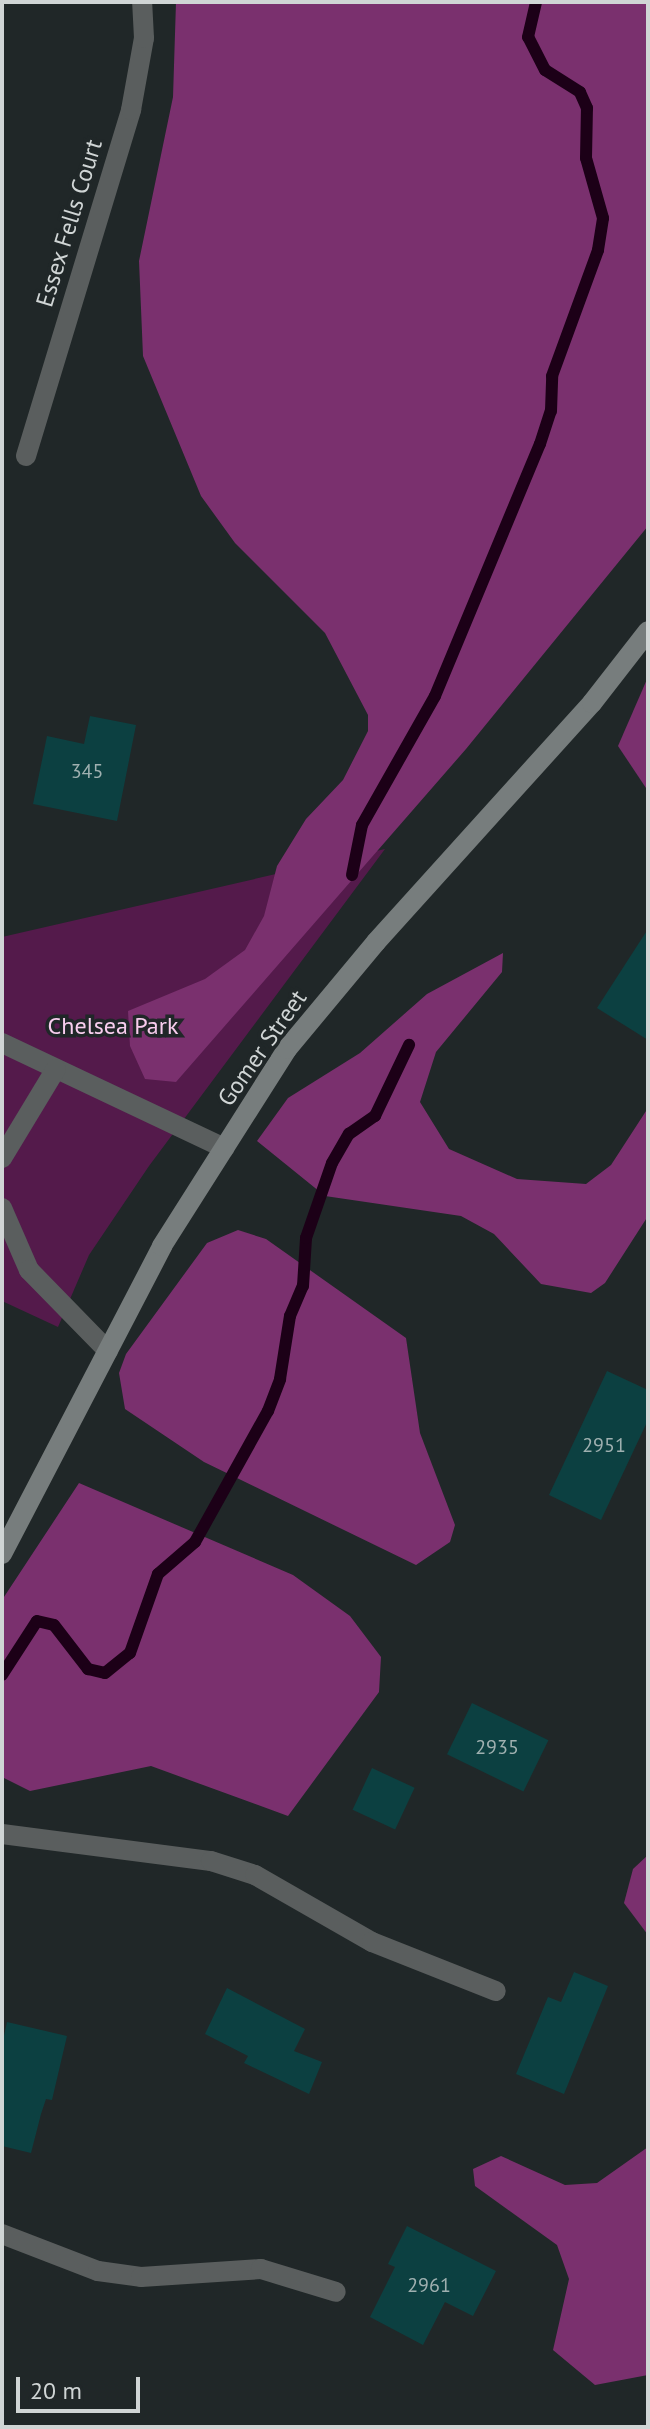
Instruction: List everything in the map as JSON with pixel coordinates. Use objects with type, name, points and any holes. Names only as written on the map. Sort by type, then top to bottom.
[{"type":"street","name":"Essex Fells Court","points":[[26,456],[131,110],[144,38],[142,2]]},
{"type":"street","name":"Gomer Street","points":[[2,1554],[162,1246],[287,1049],[376,942],[592,703],[648,631]]},
{"type":"street","points":[[2,1043],[224,1148]]},
{"type":"street","points":[[2,1158],[56,1069]]},
{"type":"street","points":[[2,1208],[29,1270],[108,1351]]},
{"type":"street","points":[[2,1834],[181,1853],[211,1861],[255,1875],[372,1942],[496,1991]]},
{"type":"street","points":[[2,2234],[98,2271],[141,2277],[261,2269],[336,2292]]},
{"type":"green space","name":"Chelsea Park","points":[[385,849],[149,1166],[89,1255],[58,1327],[2,1301],[2,937]]},
{"type":"shaded area","points":[[176,2],[648,2],[648,526],[466,749],[176,1082],[145,1079],[130,1046],[128,1011],[205,979],[245,950],[264,916],[277,866],[306,819],[343,780],[368,731],[368,715],[325,633],[235,543],[201,496],[143,356],[139,261],[173,97]]},
{"type":"shaded area","points":[[648,677],[648,791],[618,746]]},
{"type":"shaded area","points":[[503,953],[502,972],[436,1052],[420,1102],[449,1149],[517,1179],[586,1184],[611,1165],[648,1108],[648,1216],[605,1283],[591,1293],[541,1284],[494,1234],[461,1216],[325,1196],[257,1141],[288,1098],[360,1053],[427,994]]},
{"type":"shaded area","points":[[238,1230],[266,1239],[406,1338],[420,1433],[455,1525],[450,1542],[416,1565],[204,1462],[125,1409],[119,1373],[126,1354],[207,1243]]},
{"type":"shaded area","points":[[79,1483],[293,1575],[350,1616],[381,1657],[379,1692],[288,1816],[151,1766],[30,1791],[2,1777],[2,1600]]},
{"type":"shaded area","points":[[648,1855],[648,1935],[624,1903],[633,1869]]},
{"type":"shaded area","points":[[648,2147],[648,2375],[595,2385],[553,2350],[569,2279],[557,2245],[475,2186],[473,2169],[501,2156],[565,2185],[597,2183]]},
{"type":"building","points":[[90,716],[136,725],[117,821],[33,804],[47,736],[84,744]]},
{"type":"building","points":[[648,929],[648,1040],[597,1008]]},
{"type":"building","points":[[607,1371],[648,1390],[648,1420],[601,1520],[549,1495]]},
{"type":"building","points":[[472,1703],[548,1740],[523,1791],[447,1754]]},
{"type":"building","points":[[372,1768],[415,1788],[395,1830],[353,1810]]},
{"type":"building","points":[[574,1972],[608,1986],[564,2094],[516,2074],[548,1997],[561,2002]]},
{"type":"building","points":[[227,1988],[305,2029],[294,2051],[322,2062],[309,2094],[244,2063],[248,2056],[205,2034]]},
{"type":"building","points":[[7,2022],[67,2036],[52,2100],[46,2099],[31,2153],[2,2146],[2,2045]]},
{"type":"building","points":[[407,2226],[496,2271],[473,2316],[445,2302],[423,2345],[370,2317],[395,2267],[388,2264]]},
{"type":"waterway","points":[[352,875],[362,825],[435,696],[540,444],[551,411],[552,376],[598,250],[603,218],[586,158],[587,108],[580,92],[545,70],[528,37],[536,2]]},
{"type":"waterway","points":[[2,1675],[37,1621],[54,1625],[88,1669],[105,1673],[130,1653],[158,1574],[195,1542],[268,1411],[280,1379],[290,1316],[303,1286],[306,1238],[332,1163],[349,1134],[375,1116],[409,1045]]}]
